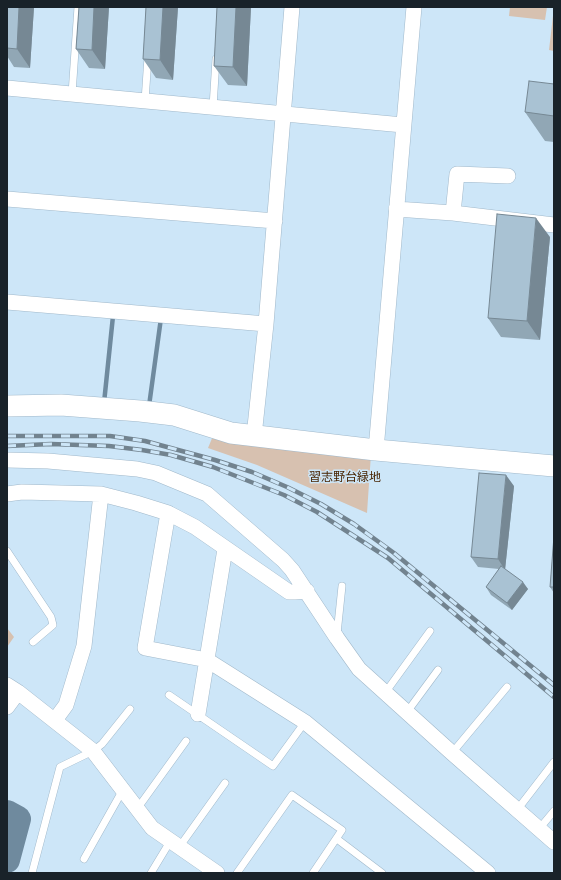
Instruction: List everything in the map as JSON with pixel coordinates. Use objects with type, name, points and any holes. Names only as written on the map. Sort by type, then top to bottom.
[{"type":"street","points":[[254,436],[266,324],[292,7]]},
{"type":"street","points":[[376,450],[414,7]]},
{"type":"street","points":[[7,92],[72,94],[403,125]]},
{"type":"street","points":[[453,213],[457,174],[508,176]]},
{"type":"street","points":[[7,199],[275,221]]},
{"type":"street","points":[[396,209],[453,213],[554,225]]},
{"type":"street","points":[[7,302],[266,324]]},
{"type":"street","points":[[7,406],[75,406],[140,411],[174,415],[231,433],[376,450],[554,466]]},
{"type":"street","points":[[7,460],[48,461],[137,469],[156,473],[207,494],[283,560],[292,570],[359,669],[554,842]]},
{"type":"street","points":[[7,494],[22,492],[102,494],[168,513],[194,527],[289,592],[307,591]]},
{"type":"street","points":[[55,720],[66,705],[84,646],[102,494]]},
{"type":"street","points":[[168,513],[145,648],[207,660],[305,722],[488,873]]},
{"type":"street","points":[[198,714],[225,549]]},
{"type":"street","points":[[7,707],[13,688],[93,751],[152,828],[217,873]]},
{"type":"lane","points":[[72,94],[78,7]]},
{"type":"lane","points":[[145,101],[148,52]]},
{"type":"lane","points":[[213,107],[216,54]]},
{"type":"lane","points":[[7,551],[51,617],[53,625],[33,642]]},
{"type":"lane","points":[[337,638],[342,586]]},
{"type":"lane","points":[[385,693],[430,631]]},
{"type":"lane","points":[[407,712],[438,670]]},
{"type":"lane","points":[[452,753],[507,687]]},
{"type":"lane","points":[[169,696],[198,714],[273,766],[305,722]]},
{"type":"lane","points":[[32,873],[60,768],[93,751],[102,744],[130,709]]},
{"type":"lane","points":[[137,809],[186,741]]},
{"type":"lane","points":[[517,810],[554,762]]},
{"type":"lane","points":[[151,873],[225,782]]},
{"type":"lane","points":[[84,859],[124,790]]},
{"type":"lane","points":[[237,873],[292,795],[342,830],[313,873]]},
{"type":"lane","points":[[539,829],[554,811]]},
{"type":"lane","points":[[337,839],[382,873]]},
{"type":"green space","points":[[510,7],[547,7],[545,20],[509,16]]},
{"type":"green space","points":[[554,7],[554,51],[549,50]]},
{"type":"green space","name":"習志野台緑地","points":[[213,436],[371,454],[367,513],[257,465],[208,448]]},
{"type":"green space","points":[[7,628],[14,637],[7,647]]},
{"type":"building","points":[[7,7],[19,7],[17,49],[7,48]]},
{"type":"building","points":[[79,7],[94,7],[92,50],[76,49]]},
{"type":"building","points":[[146,7],[163,7],[160,60],[143,59]]},
{"type":"building","points":[[217,7],[236,7],[233,67],[214,66]]},
{"type":"building","points":[[529,81],[554,84],[554,116],[525,112]]},
{"type":"building","points":[[497,214],[536,218],[527,321],[488,318]]},
{"type":"building","points":[[479,473],[506,475],[498,559],[471,557]]},
{"type":"building","points":[[554,536],[554,587],[550,587]]},
{"type":"building","points":[[501,566],[523,582],[507,603],[486,587]]},
{"type":"waterway","points":[[104,403],[113,316]]},
{"type":"waterway","points":[[149,406],[161,318]]},
{"type":"waterway","points":[[7,813],[18,819],[7,860]]},
{"type":"railway","points":[[7,436],[110,436],[145,441],[215,460],[252,472],[287,487],[321,504],[354,524],[394,553],[554,685]]},
{"type":"railway","points":[[7,446],[51,444],[109,446],[171,455],[213,467],[284,495],[317,512],[388,558],[554,697]]}]
